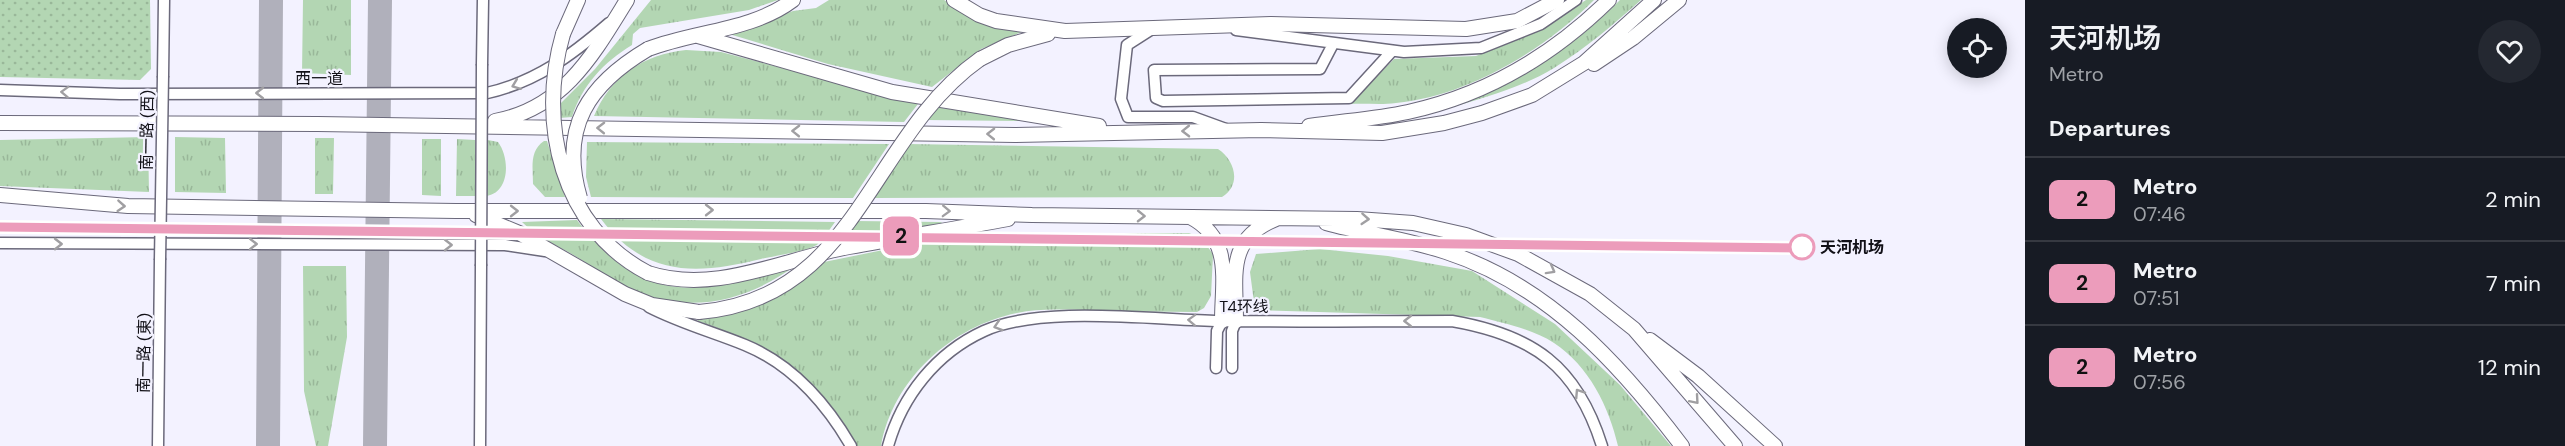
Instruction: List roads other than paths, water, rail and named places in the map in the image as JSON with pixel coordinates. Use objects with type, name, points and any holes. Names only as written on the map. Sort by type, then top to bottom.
[{"type":"main road","points":[[578,0],[563,34],[553,81],[553,129],[567,184],[585,218],[616,253],[648,273],[676,280],[708,281],[847,247],[1032,215]]},
{"type":"main road","points":[[469,125],[531,111],[560,91],[587,62],[627,0]]},
{"type":"main road","points":[[585,218],[574,163],[575,131],[592,95],[606,77],[648,48],[674,39],[698,36],[755,19],[793,0]]},
{"type":"main road","points":[[954,0],[979,15],[1009,24],[1065,31]]},
{"type":"main road","points":[[456,211],[497,222],[558,254],[625,294],[652,306],[699,312],[724,310],[758,299],[797,278],[817,261],[853,217],[937,96],[980,59],[1028,38],[1065,31],[1212,26],[1486,28],[1517,21],[1557,0]]},
{"type":"main road","points":[[1286,130],[1409,112],[1480,89],[1545,54],[1609,0]]},
{"type":"main road","points":[[1558,81],[1606,45],[1654,0]]},
{"type":"main road","points":[[0,123],[469,125],[1014,135],[1131,131],[1286,130],[1334,133],[1412,130],[1508,105],[1558,81],[1615,51],[1679,0]]},
{"type":"main road","points":[[698,36],[892,92],[1131,131]]},
{"type":"main road","points":[[0,195],[128,206],[456,211],[926,210],[1032,215],[1307,217],[1413,223],[1493,244],[1567,279],[1698,376],[1774,446]]},
{"type":"main road","points":[[1188,216],[1203,224],[1220,247],[1222,321]]},
{"type":"main road","points":[[1236,321],[1236,264],[1239,249],[1258,226],[1282,217]]},
{"type":"main road","points":[[1307,217],[1447,252],[1495,272],[1544,300],[1575,325],[1620,369],[1682,446]]},
{"type":"main road","points":[[1634,329],[1733,443]]},
{"type":"street","name":"南一路 (西)","points":[[160,260],[164,0]]},
{"type":"street","points":[[480,446],[483,0]]},
{"type":"street","points":[[1212,26],[1392,51],[1481,48],[1541,24],[1576,0]]},
{"type":"street","name":"西一道","points":[[0,90],[120,94],[488,93],[512,87],[555,66],[616,17]]},
{"type":"street","points":[[1154,28],[1128,45],[1121,99],[1128,117],[1193,117],[1229,130]]},
{"type":"street","points":[[1333,44],[1320,69],[1154,70],[1156,98],[1163,101],[1349,98],[1392,51]]},
{"type":"street","points":[[0,243],[506,245],[558,254]]},
{"type":"street","name":"南一路 (東)","points":[[158,446],[160,260]]},
{"type":"street","points":[[625,294],[674,320],[747,346],[777,363],[800,381],[823,404],[851,446]]},
{"type":"street","name":"T4环线","points":[[888,446],[897,417],[931,368],[957,346],[985,331],[1020,320],[1059,317],[1222,321],[1452,321],[1508,334],[1533,348],[1557,366],[1575,386],[1593,415],[1602,446]]},
{"type":"street","points":[[1216,368],[1217,331],[1222,321]]},
{"type":"street","points":[[1232,368],[1232,331],[1236,321]]},
{"type":"metro line","name":"2","points":[[0,227],[1031,237],[1802,248]]},
{"type":"place","name":"天河机场","points":[[1802,247]]}]
